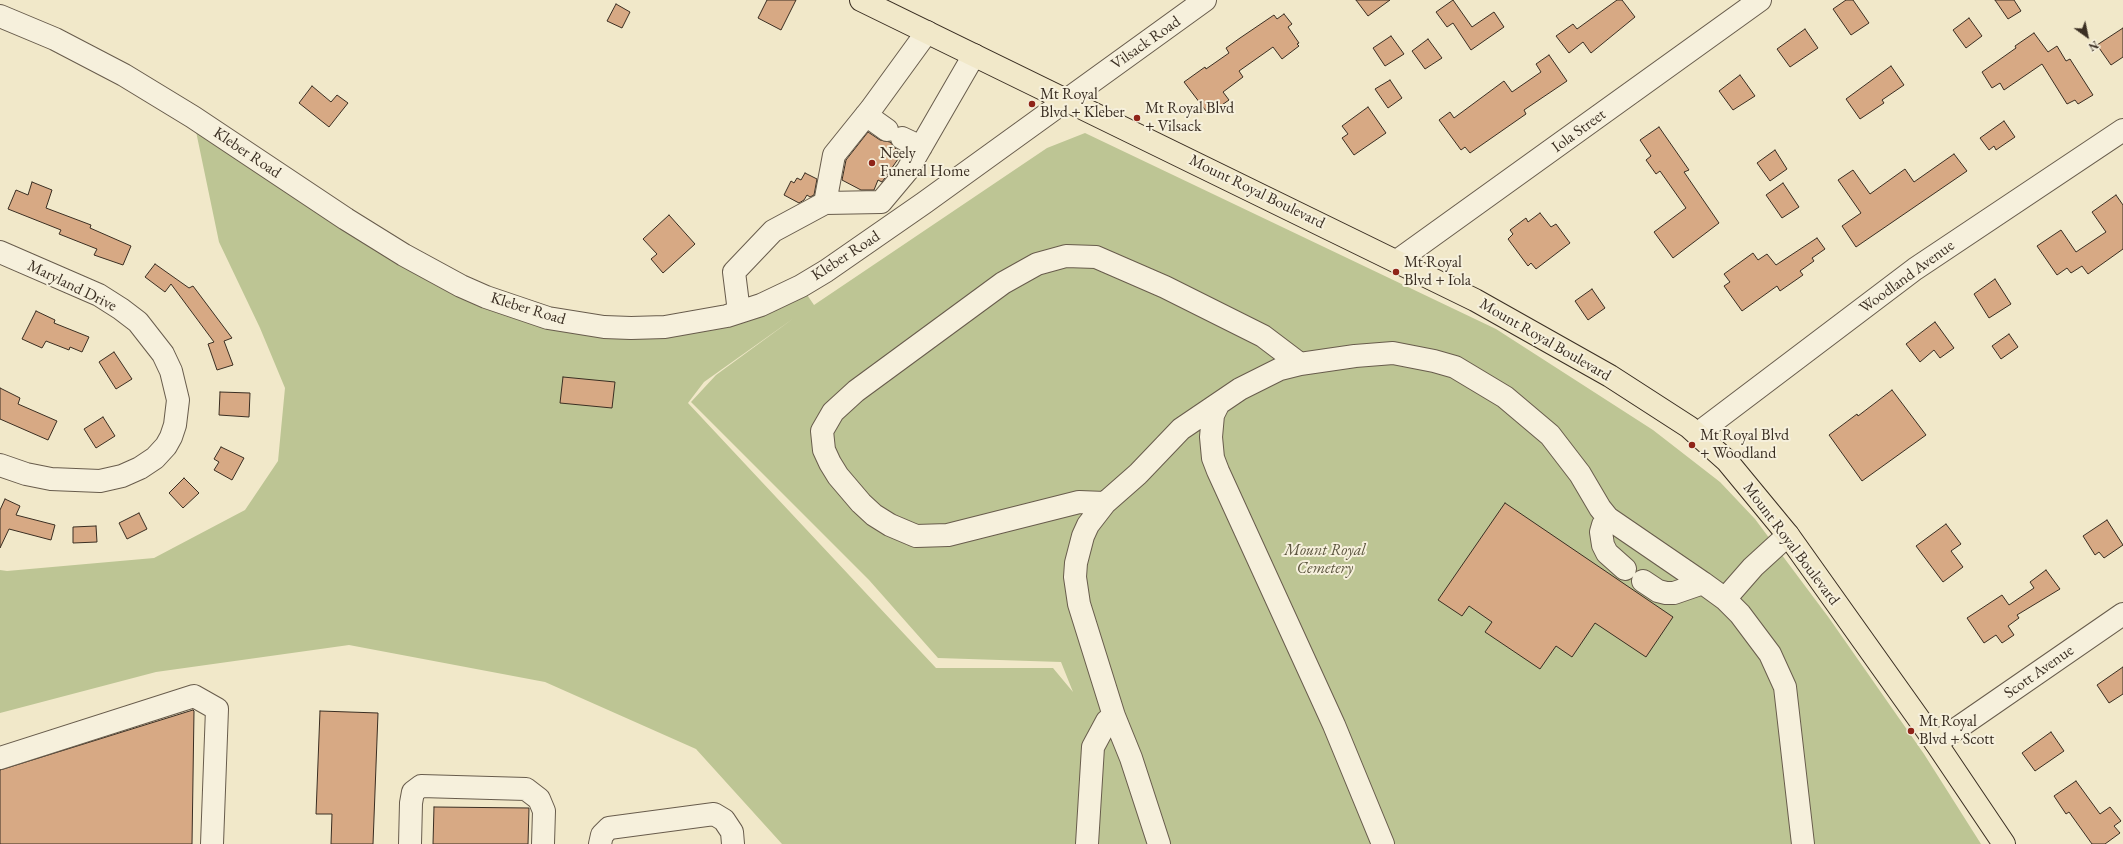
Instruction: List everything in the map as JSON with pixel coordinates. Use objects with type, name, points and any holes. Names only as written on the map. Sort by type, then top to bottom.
[{"type":"main road","name":"Mount Royal Boulevard","points":[[861,0],[1067,99],[1397,262],[1534,332],[1637,393],[1697,434],[1727,461],[1788,535],[1936,743],[2004,844]]},
{"type":"street","name":"Vilsack Road","points":[[1067,99],[1205,0]]},
{"type":"street","name":"Iola Street","points":[[1397,262],[1760,0]]},
{"type":"street","name":"Kleber Road","points":[[0,16],[55,39],[124,75],[193,117],[346,219],[404,255],[486,297],[548,318],[604,327],[664,327],[694,323],[739,312],[780,296],[826,270],[924,203],[1067,99]]},
{"type":"street","points":[[825,203],[834,155],[866,115],[927,32]]},
{"type":"street","points":[[739,312],[734,272],[773,231],[825,203],[881,202],[907,171],[903,138],[974,55]]},
{"type":"street","points":[[866,115],[903,138]]},
{"type":"street","name":"Woodland Avenue","points":[[1697,434],[1915,269],[2121,136]]},
{"type":"street","name":"Maryland Drive","points":[[0,252],[99,295],[121,308],[138,322],[163,354],[173,378],[178,400],[175,425],[166,446],[155,458],[140,468],[122,476],[100,481],[51,479],[26,474],[0,465]]},
{"type":"street","points":[[1105,503],[1079,502],[948,534],[916,536],[890,525],[874,515],[861,503],[843,482],[830,463],[823,445],[822,431],[833,412],[856,391],[1003,283],[1037,264],[1066,256],[1096,257],[1165,287],[1263,336],[1300,364]]},
{"type":"street","points":[[1159,844],[1131,758],[1114,716],[1083,620],[1075,577],[1083,536],[1094,515],[1105,503],[1138,474],[1181,429],[1240,389],[1280,369],[1300,364],[1355,356],[1394,353],[1455,367],[1505,397],[1550,435],[1580,474],[1600,508],[1608,518],[1703,583],[1740,614],[1770,654],[1785,687],[1803,844]]},
{"type":"street","points":[[1218,405],[1213,415],[1211,437],[1213,458],[1334,725],[1383,844]]},
{"type":"street","points":[[1608,518],[1603,525],[1601,532],[1603,545],[1607,553],[1625,568]]},
{"type":"street","points":[[1725,600],[1753,567],[1788,535]]},
{"type":"street","points":[[1643,581],[1658,591],[1666,593],[1674,593],[1703,583]]},
{"type":"street","name":"Scott Avenue","points":[[1936,743],[2123,614]]},
{"type":"street","points":[[0,758],[194,696],[217,709],[212,844]]},
{"type":"street","points":[[1087,844],[1093,747],[1107,721],[1114,716]]},
{"type":"street","points":[[410,844],[411,803],[413,792],[421,786],[526,789],[539,799],[544,811],[543,844]]},
{"type":"street","points":[[600,844],[602,835],[609,828],[714,814],[724,820],[732,832],[733,844]]},
{"type":"green space","name":"Mount Royal Cemetery","points":[[193,117],[486,297],[665,327],[801,286],[814,305],[1047,148],[1085,133],[1496,329],[1653,430],[1720,482],[1755,519],[1829,618],[1924,754],[1981,844],[782,844],[696,749],[545,682],[349,645],[156,672],[0,713],[0,570],[7,571],[154,558],[245,510],[278,461],[285,388],[260,328],[219,242]],"holes":[[[794,318],[716,375],[691,402],[869,580],[938,658],[1061,662],[1073,692],[1053,668],[936,668],[688,403],[704,382]]]},
{"type":"building","points":[[767,0],[796,0],[781,30],[758,18]]},
{"type":"building","points":[[1356,0],[1390,0],[1368,16]]},
{"type":"building","points":[[1453,0],[1472,27],[1494,12],[1504,27],[1471,50],[1453,23],[1447,27],[1436,12]]},
{"type":"building","points":[[1617,0],[1622,0],[1635,17],[1591,53],[1583,42],[1569,53],[1556,36],[1573,24],[1577,29]]},
{"type":"building","points":[[1846,0],[1853,0],[1869,23],[1851,35],[1833,9]]},
{"type":"building","points":[[1995,0],[2014,0],[2021,11],[2008,19]]},
{"type":"building","points":[[616,4],[630,12],[622,28],[607,21]]},
{"type":"building","points":[[1284,14],[1292,24],[1288,27],[1299,43],[1297,44],[1299,46],[1282,59],[1273,47],[1239,71],[1243,77],[1223,92],[1229,100],[1216,109],[1213,105],[1206,111],[1184,82],[1205,67],[1206,69],[1229,53],[1226,48],[1240,38],[1274,15],[1277,19]]},
{"type":"building","points":[[1969,18],[1982,36],[1966,48],[1953,30]]},
{"type":"building","points":[[2123,28],[2123,57],[2111,65],[2097,45]]},
{"type":"building","points":[[1805,29],[1818,48],[1790,67],[1777,49]]},
{"type":"building","points":[[2034,33],[2048,52],[2057,46],[2066,61],[2070,59],[2093,95],[2078,104],[2075,100],[2067,104],[2042,64],[2004,90],[2000,83],[1992,88],[1982,72],[2016,48],[2015,46]]},
{"type":"building","points":[[1391,36],[1404,54],[1385,66],[1373,48]]},
{"type":"building","points":[[1428,39],[1442,58],[1425,69],[1412,51]]},
{"type":"building","points":[[1549,55],[1567,81],[1524,110],[1526,114],[1470,153],[1465,147],[1461,150],[1439,120],[1450,112],[1454,118],[1504,81],[1512,92],[1541,72],[1536,64]]},
{"type":"building","points":[[1891,66],[1904,85],[1882,100],[1884,103],[1860,119],[1846,99]]},
{"type":"building","points":[[1740,75],[1755,96],[1733,110],[1719,91]]},
{"type":"building","points":[[1390,80],[1402,98],[1388,108],[1375,89]]},
{"type":"building","points":[[312,86],[331,102],[337,95],[348,103],[329,127],[299,103]]},
{"type":"building","points":[[1368,107],[1386,133],[1354,155],[1342,138],[1348,134],[1342,126]]},
{"type":"building","points":[[2004,121],[2015,137],[1996,150],[1994,146],[1989,150],[1980,138]]},
{"type":"building","points":[[1659,127],[1689,170],[1684,172],[1719,223],[1673,258],[1654,232],[1686,208],[1660,171],[1656,174],[1646,160],[1651,156],[1640,140]]},
{"type":"building","name":"Neely Funeral Home","points":[[868,132],[880,140],[890,142],[896,149],[903,152],[882,182],[878,180],[874,190],[861,190],[842,180],[846,160]]},
{"type":"building","points":[[1775,150],[1787,169],[1770,181],[1757,163]]},
{"type":"building","points":[[1954,154],[1967,171],[1856,247],[1842,226],[1861,213],[1838,180],[1853,170],[1870,194],[1905,169],[1914,182]]},
{"type":"building","points":[[805,173],[817,179],[814,195],[810,197],[807,195],[804,200],[799,203],[784,195],[791,181],[794,183],[797,178],[801,180]]},
{"type":"building","points":[[32,182],[52,190],[46,208],[91,225],[90,228],[131,246],[123,265],[94,255],[97,249],[59,234],[61,230],[8,209],[16,190],[28,195]]},
{"type":"building","points":[[1783,183],[1799,207],[1782,218],[1766,195]]},
{"type":"building","points":[[2116,195],[2123,205],[2123,249],[2088,274],[2082,266],[2071,273],[2067,268],[2057,275],[2037,246],[2061,230],[2076,252],[2106,232],[2092,212]]},
{"type":"building","points":[[1540,213],[1551,227],[1556,224],[1570,243],[1536,269],[1531,263],[1528,266],[1508,239],[1513,234],[1510,230],[1526,218],[1528,222]]},
{"type":"building","points":[[669,215],[695,244],[663,273],[651,259],[657,254],[643,239]]},
{"type":"building","points":[[1817,238],[1825,249],[1812,258],[1814,261],[1800,271],[1803,275],[1780,291],[1777,286],[1742,311],[1724,286],[1730,282],[1724,274],[1753,253],[1758,260],[1767,254],[1776,265]]},
{"type":"building","points":[[155,264],[189,288],[193,286],[232,338],[224,341],[233,365],[217,370],[208,344],[214,342],[171,284],[165,292],[145,277]]},
{"type":"building","points":[[1995,279],[2011,304],[1989,318],[1974,294]]},
{"type":"building","points":[[1592,289],[1605,308],[1588,320],[1575,301]]},
{"type":"building","points":[[36,311],[55,320],[54,323],[89,337],[82,352],[70,347],[69,350],[46,341],[42,348],[22,339]]},
{"type":"building","points":[[1935,322],[1954,348],[1940,358],[1934,350],[1920,362],[1906,344]]},
{"type":"building","points":[[2009,334],[2018,347],[2001,359],[1992,346]]},
{"type":"building","points":[[114,352],[132,379],[116,389],[99,362]]},
{"type":"building","points":[[563,377],[615,382],[612,408],[560,403]]},
{"type":"building","points":[[0,388],[20,398],[18,404],[57,421],[48,440],[0,419]]},
{"type":"building","points":[[1892,390],[1926,435],[1862,481],[1829,435],[1857,414],[1858,416]]},
{"type":"building","points":[[220,392],[250,393],[249,417],[219,415]]},
{"type":"building","points":[[103,417],[115,436],[96,448],[84,429]]},
{"type":"building","points":[[221,447],[244,458],[232,480],[214,470],[219,462],[214,459]]},
{"type":"building","points":[[184,478],[199,493],[183,508],[169,493]]},
{"type":"building","points":[[5,499],[20,506],[16,515],[55,525],[51,540],[9,529],[0,548],[0,510]]},
{"type":"building","points":[[1505,503],[1673,617],[1646,657],[1595,623],[1572,657],[1556,646],[1540,669],[1485,632],[1492,622],[1469,606],[1462,616],[1438,600]]},
{"type":"building","points":[[139,513],[147,529],[127,539],[119,523]]},
{"type":"building","points":[[2107,520],[2123,545],[2104,558],[2099,552],[2095,555],[2083,536]]},
{"type":"building","points":[[1946,524],[1961,544],[1951,551],[1963,567],[1943,582],[1916,546]]},
{"type":"building","points":[[96,526],[97,542],[73,543],[73,527]]},
{"type":"building","points":[[2046,570],[2060,589],[2017,615],[2019,618],[2008,626],[2014,635],[2002,643],[1996,635],[1984,643],[1967,618],[2002,595],[2009,605],[2034,588],[2030,582]]},
{"type":"building","points":[[2123,667],[2123,694],[2109,703],[2097,685]]},
{"type":"building","points":[[193,710],[192,844],[0,844],[0,770]]},
{"type":"building","points":[[320,711],[378,713],[373,844],[331,844],[332,814],[316,814]]},
{"type":"building","points":[[2051,732],[2064,751],[2035,771],[2022,753]]},
{"type":"building","points":[[2076,781],[2100,814],[2110,807],[2121,821],[2114,826],[2120,833],[2105,844],[2092,844],[2069,812],[2066,814],[2054,796]]},
{"type":"building","points":[[434,807],[529,808],[528,844],[433,844]]},
{"type":"place","name":"Mt Royal Blvd + Kleber","points":[[1032,104]]},
{"type":"place","name":"Mt Royal Blvd + Vilsack","points":[[1137,118]]},
{"type":"place","name":"Neely Funeral Home","points":[[872,163]]},
{"type":"place","name":"Mt Royal Blvd + Iola","points":[[1396,272]]},
{"type":"place","name":"Mt Royal Blvd + Woodland","points":[[1692,445]]},
{"type":"place","name":"Mt Royal Blvd + Scott","points":[[1911,731]]}]
